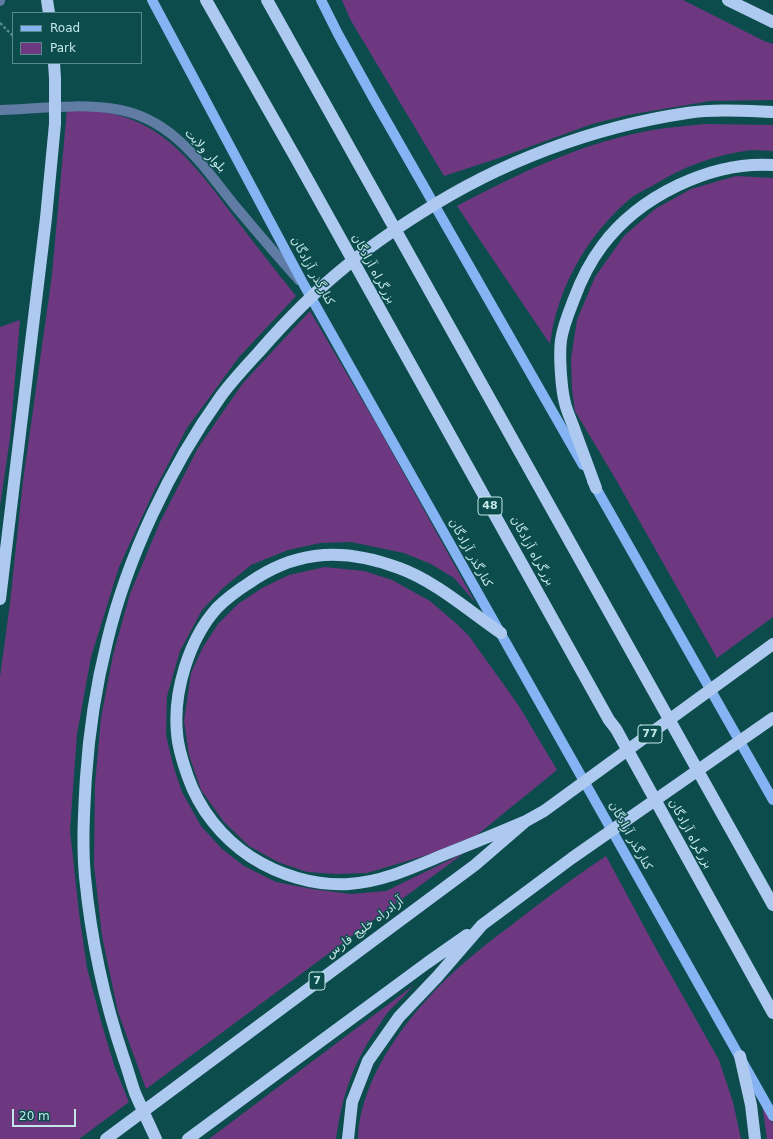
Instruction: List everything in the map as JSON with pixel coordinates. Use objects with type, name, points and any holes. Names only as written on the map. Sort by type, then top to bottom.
[{"type":"highway","points":[[47,0],[49,12]]},
{"type":"highway","name":"بزرگراه آزادگان","points":[[206,0],[620,736],[773,1013]]},
{"type":"highway","points":[[728,0],[773,22]]},
{"type":"highway","points":[[269,3],[773,905]]},
{"type":"highway","points":[[0,599],[46,218],[55,124],[54,64]]},
{"type":"highway","points":[[156,1139],[134,1090],[105,997],[96,954],[85,875],[84,842],[88,756],[92,716],[107,641],[118,603],[130,569],[157,505],[189,445],[222,394],[288,319],[343,268],[386,236],[448,196],[504,167],[560,145],[606,130],[689,113],[740,110],[773,112]]},
{"type":"highway","points":[[596,488],[564,403],[562,378],[561,340],[570,309],[583,275],[602,246],[625,221],[658,196],[692,179],[721,169],[773,164]]},
{"type":"highway","points":[[501,633],[434,586],[401,569],[374,560],[342,554],[316,556],[289,562],[261,575],[236,591],[218,608],[202,627],[191,650],[182,677],[177,706],[177,733],[182,760],[192,790],[204,811],[240,850],[275,870],[297,878],[324,883],[347,884],[369,882],[394,876],[526,821]]},
{"type":"highway","name":"آزادراه خلیج فارس","points":[[106,1139],[468,869],[526,821],[544,811],[773,644]]},
{"type":"highway","points":[[188,1139],[572,858],[773,718]]},
{"type":"highway","points":[[348,1139],[352,1102],[368,1061],[399,1017],[437,977],[482,925]]},
{"type":"highway","points":[[740,1056],[752,1105],[755,1139]]},
{"type":"main road","name":"کنارگذر آزادگان","points":[[152,0],[304,285],[773,1116]]},
{"type":"main road","points":[[322,0],[338,34],[375,101],[773,800]]},
{"type":"street","name":"بلوار ولایت","points":[[0,110],[74,106],[115,109],[140,115],[163,128],[182,143],[200,162],[270,248],[304,285]]},
{"type":"path","points":[[0,23],[12,35]]},
{"type":"green space","points":[[342,0],[683,0],[764,41],[773,44],[773,100],[710,101],[628,115],[592,124],[444,176],[350,19]]},
{"type":"green space","points":[[67,109],[122,116],[147,127],[177,149],[203,177],[296,296],[239,357],[187,428],[153,493],[119,567],[91,657],[77,734],[70,830],[79,913],[87,968],[115,1068],[129,1102],[79,1139],[0,1139],[0,677],[10,603],[23,481],[52,275]]},
{"type":"green space","points":[[705,124],[773,125],[773,151],[752,150],[712,158],[687,167],[631,198],[601,229],[577,264],[559,303],[550,344],[457,206],[552,160],[602,142],[653,130]]},
{"type":"green space","points":[[736,176],[773,178],[773,617],[717,658],[615,478],[575,411],[572,389],[571,359],[577,320],[595,277],[624,236],[655,209],[691,189]]},
{"type":"green space","points":[[310,311],[378,427],[475,602],[454,578],[431,564],[404,553],[351,542],[320,543],[288,550],[251,565],[223,588],[202,610],[180,651],[167,696],[166,735],[173,765],[182,792],[201,826],[222,849],[244,866],[276,882],[312,889],[351,894],[386,891],[464,853],[146,1089],[118,1012],[102,936],[94,865],[95,784],[101,718],[113,655],[130,594],[160,522],[198,448],[243,383]]},
{"type":"green space","points":[[20,320],[10,438],[0,506],[0,327]]},
{"type":"green space","points":[[325,567],[364,571],[392,580],[430,601],[458,625],[469,636],[519,706],[557,770],[477,835],[427,855],[367,873],[336,874],[307,872],[278,862],[249,846],[224,822],[201,790],[189,755],[184,721],[191,673],[203,647],[218,624],[238,604],[262,588],[289,575]]},
{"type":"green space","points":[[606,856],[719,1060],[733,1102],[741,1139],[358,1139],[362,1113],[370,1086],[383,1060],[398,1035],[436,989],[486,945],[559,889]]},
{"type":"green space","points":[[414,985],[386,1014],[360,1056],[345,1095],[336,1139],[209,1139]]},
{"type":"green space","points":[[762,1103],[773,1124],[773,1139],[767,1139]]}]
